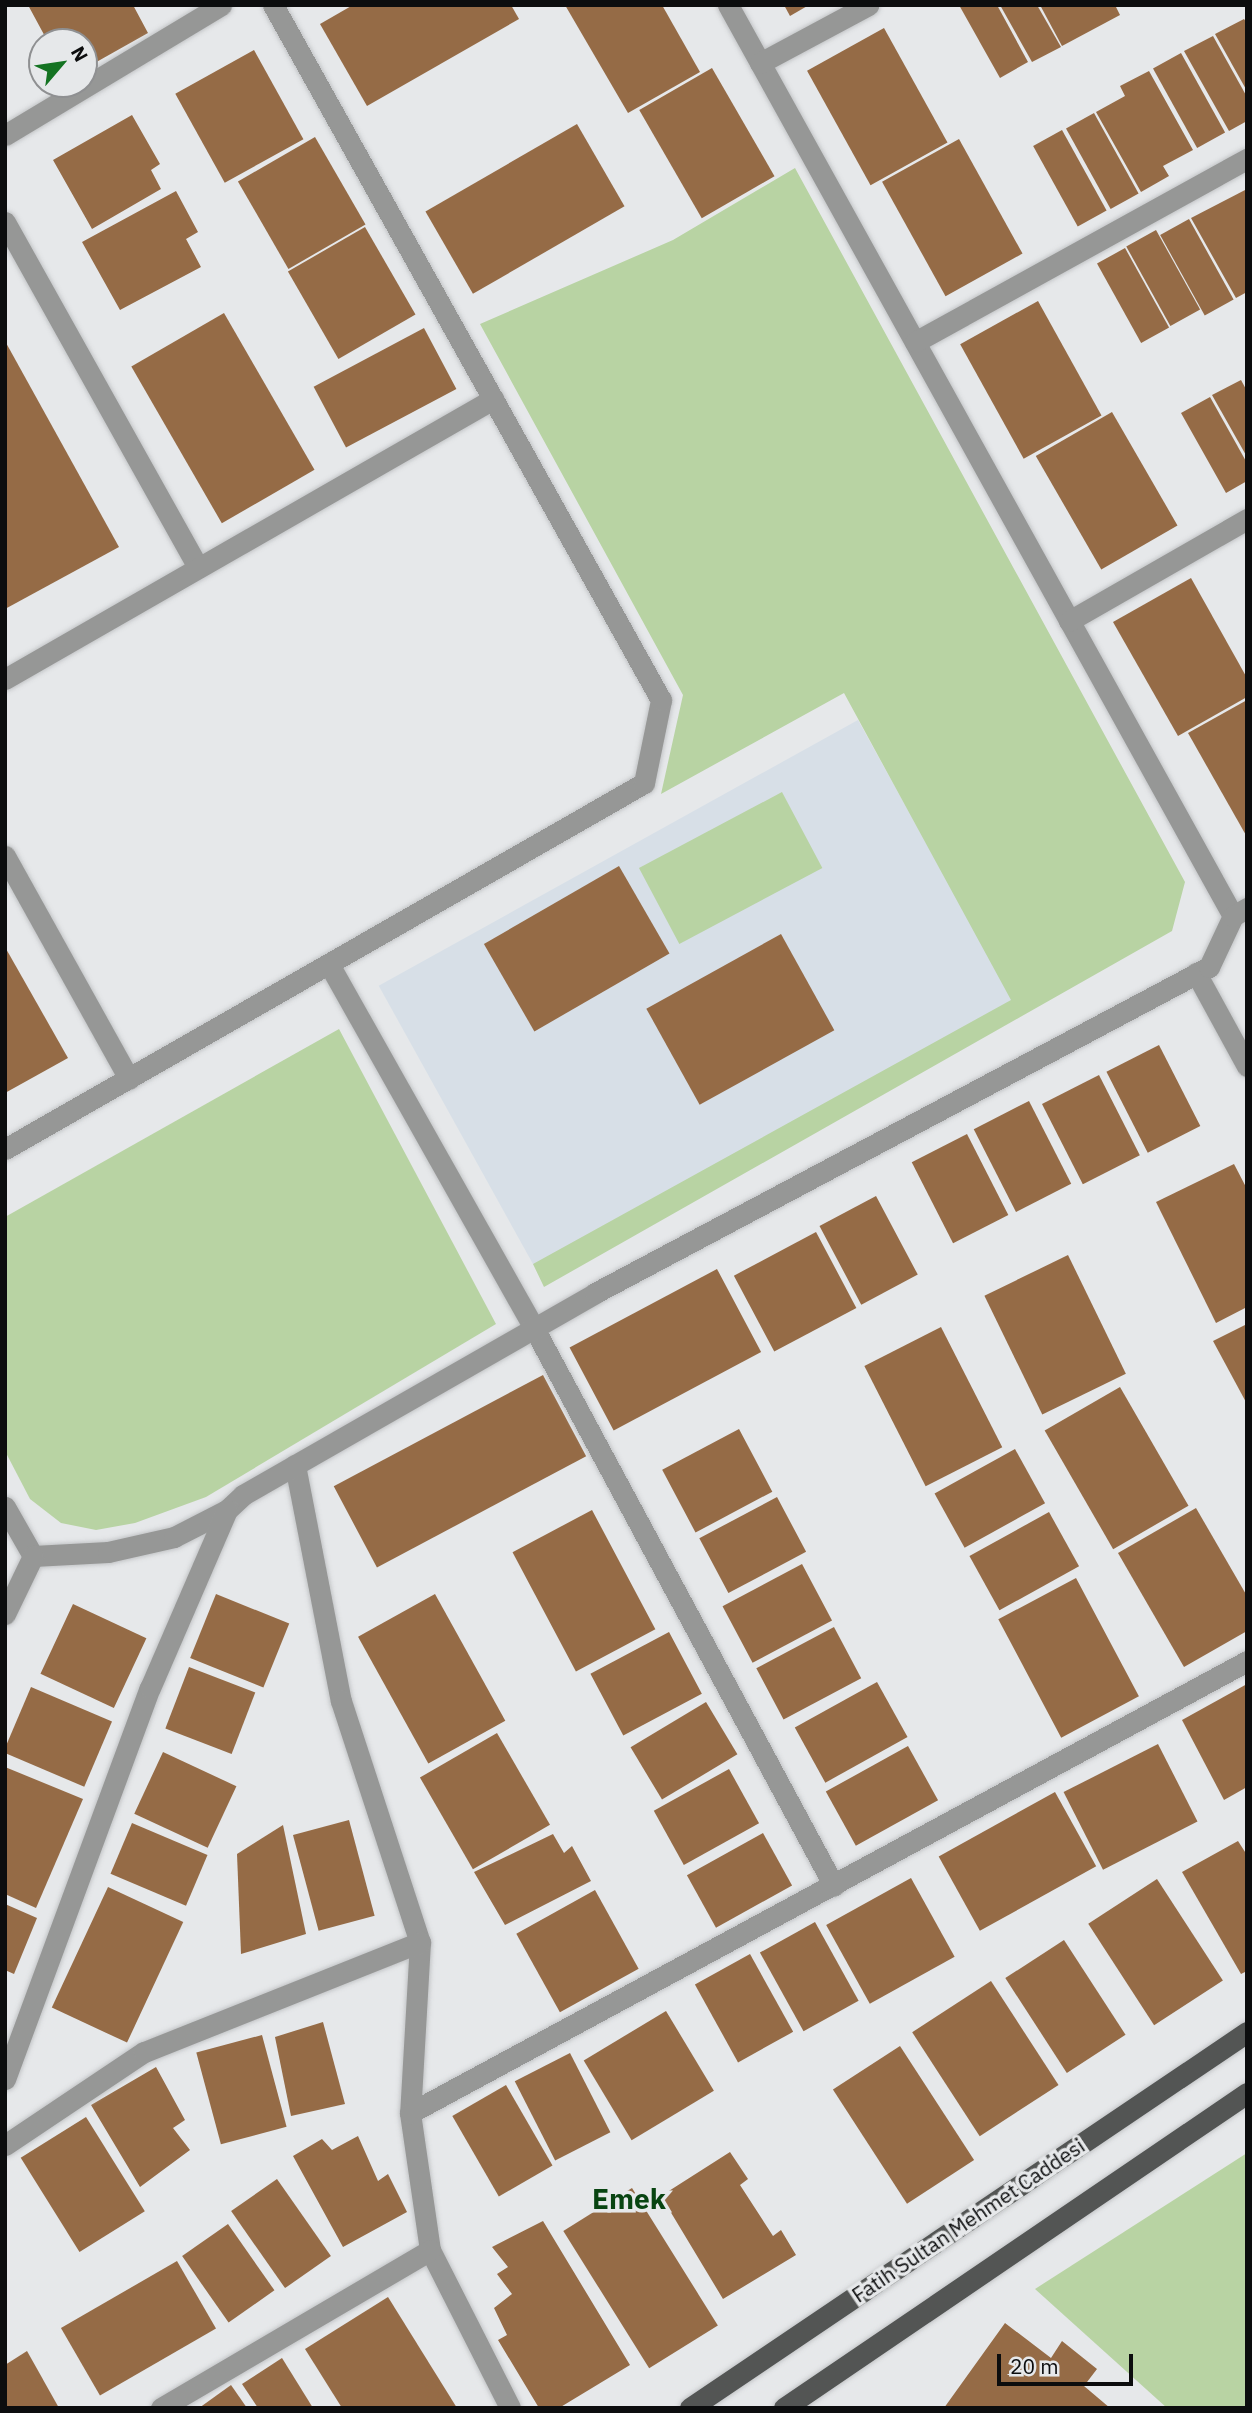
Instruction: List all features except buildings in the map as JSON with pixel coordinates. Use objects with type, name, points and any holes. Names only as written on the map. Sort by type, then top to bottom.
[{"type":"main road","name":"Fatih Sultan Mehmet Caddesi","points":[[690,2408],[1247,2032]]},
{"type":"main road","points":[[784,2408],[1247,2093]]},
{"type":"street","points":[[5,135],[221,5]]},
{"type":"street","points":[[5,1150],[330,966],[644,783],[661,700],[273,5]]},
{"type":"street","points":[[33,1556],[108,1552],[174,1537],[227,1510],[243,1495],[535,1330],[595,1293],[1209,967],[1240,912],[1069,621],[728,5]]},
{"type":"street","points":[[760,63],[868,5]]},
{"type":"street","points":[[915,342],[1247,159]]},
{"type":"street","points":[[5,222],[198,568]]},
{"type":"street","points":[[5,678],[493,399]]},
{"type":"street","points":[[1069,621],[1247,519]]},
{"type":"street","points":[[5,856],[129,1079]]},
{"type":"street","points":[[330,966],[535,1330],[834,1886]]},
{"type":"street","points":[[1196,973],[1247,1066]]},
{"type":"street","points":[[295,1465],[341,1701],[420,1942],[410,2113],[430,2250],[510,2408]]},
{"type":"street","points":[[5,1507],[33,1556]]},
{"type":"street","points":[[5,2079],[150,1688],[227,1510]]},
{"type":"street","points":[[5,1614],[33,1556]]},
{"type":"street","points":[[410,2113],[1247,1661]]},
{"type":"street","points":[[5,2145],[144,2052],[420,1942]]},
{"type":"street","points":[[161,2408],[430,2250]]},
{"type":"shaded area","points":[[858,720],[1013,1000],[534,1266],[379,986]]},
{"type":"green space","points":[[795,168],[1185,882],[1172,931],[544,1287],[533,1264],[1011,1000],[844,693],[661,794],[683,695],[480,324],[673,240]]},
{"type":"green space","points":[[782,792],[822,868],[679,944],[639,868]]},
{"type":"green space","points":[[339,1029],[496,1324],[206,1497],[135,1523],[96,1530],[61,1523],[30,1499],[5,1451],[5,1217]]},
{"type":"green space","points":[[1247,2153],[1247,2408],[1167,2408],[1035,2289]]},
{"type":"district","name":"Emek","points":[[629,2199]]}]
